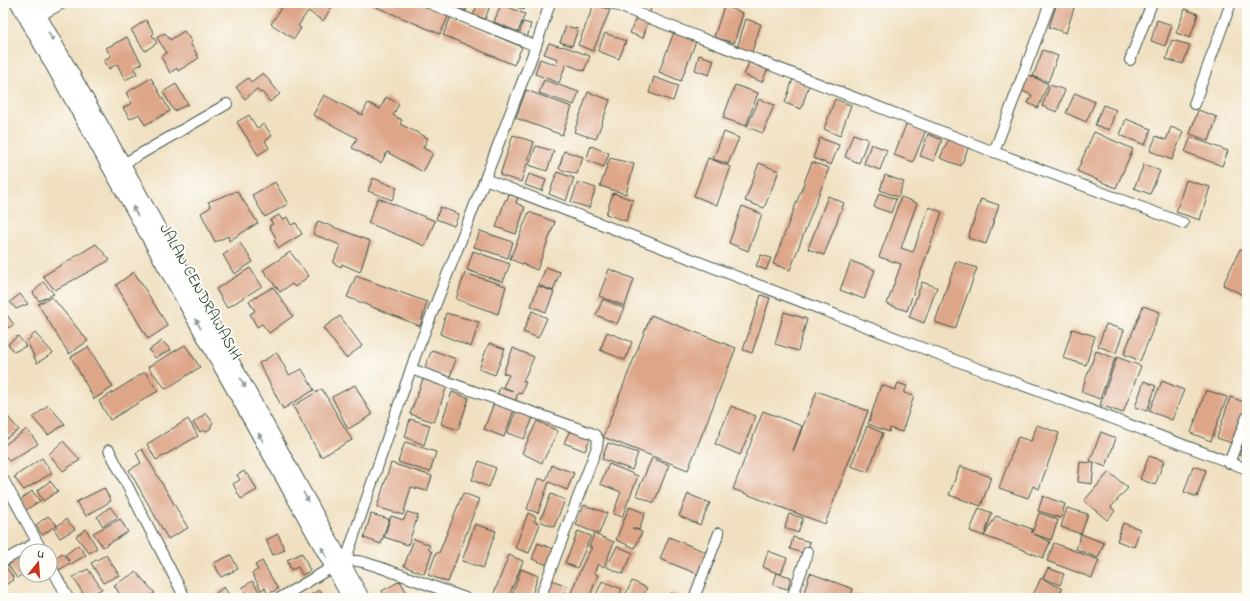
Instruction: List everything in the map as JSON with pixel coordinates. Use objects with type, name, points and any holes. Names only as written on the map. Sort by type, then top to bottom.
[{"type":"main road","name":"JALAN CENDRAWASIH","points":[[18,3],[118,167]]},
{"type":"main road","name":"JALAN CENDRAWASIH","points":[[32,3],[118,167],[340,563],[362,598]]},
{"type":"main road","name":"JALAN CENDRAWASIH","points":[[340,563],[350,598]]},
{"type":"street","points":[[39,16],[63,3]]},
{"type":"street","points":[[429,3],[536,46]]},
{"type":"street","points":[[340,563],[411,369],[536,46],[550,3]]},
{"type":"street","points":[[612,3],[994,152],[1183,223]]},
{"type":"street","points":[[994,152],[1050,3]]},
{"type":"street","points":[[1130,60],[1152,3]]},
{"type":"street","points":[[1194,104],[1231,3]]},
{"type":"street","points":[[118,167],[227,104]]},
{"type":"street","points":[[485,179],[925,349],[1121,421],[1247,470]]},
{"type":"street","points":[[411,369],[591,433],[598,439],[597,447],[540,598]]},
{"type":"street","points":[[1229,463],[1247,417]]},
{"type":"street","points":[[109,450],[184,598]]},
{"type":"street","points":[[3,479],[38,543]]},
{"type":"street","points":[[694,598],[719,533]]},
{"type":"street","points":[[792,598],[808,552]]},
{"type":"street","points":[[3,562],[18,556]]},
{"type":"street","points":[[280,598],[340,563],[363,562],[465,598]]},
{"type":"street","points":[[58,580],[68,598]]},
{"type":"building","points":[[280,3],[334,3],[323,21],[308,11],[298,26],[301,28],[294,39],[271,24],[283,5]]},
{"type":"building","points":[[367,3],[420,3],[449,15],[440,34]]},
{"type":"building","points":[[457,3],[468,3],[466,11],[455,8]]},
{"type":"building","points":[[478,3],[491,3],[485,19],[473,15]]},
{"type":"building","points":[[507,3],[527,3],[524,10]]},
{"type":"building","points":[[630,3],[653,3],[649,14],[628,6]]},
{"type":"building","points":[[1057,3],[1074,8],[1066,33],[1049,27]]},
{"type":"building","points":[[501,4],[525,14],[518,32],[494,22]]},
{"type":"building","points":[[594,4],[610,10],[593,51],[578,45]]},
{"type":"building","points":[[724,6],[743,13],[734,43],[714,37]]},
{"type":"building","points":[[1185,9],[1198,14],[1190,38],[1176,33]]},
{"type":"building","points":[[451,17],[522,47],[514,65],[443,35]]},
{"type":"building","points":[[636,18],[648,22],[643,38],[630,33]]},
{"type":"building","points":[[746,19],[761,24],[752,52],[737,48]]},
{"type":"building","points":[[146,20],[154,33],[152,35],[157,43],[145,51],[131,30]]},
{"type":"building","points":[[1157,20],[1172,25],[1165,46],[1151,41]]},
{"type":"building","points":[[523,22],[531,24],[527,38],[519,35]]},
{"type":"building","points":[[566,26],[578,29],[572,46],[560,42]]},
{"type":"building","points":[[184,31],[192,42],[190,43],[199,58],[178,71],[177,68],[170,73],[161,57],[167,53],[157,38],[165,33],[170,40]]},
{"type":"building","points":[[674,32],[696,41],[681,81],[659,72]]},
{"type":"building","points":[[605,33],[626,41],[619,59],[598,51]]},
{"type":"building","points":[[127,37],[142,64],[134,68],[137,74],[125,80],[117,64],[109,69],[104,60],[111,56],[106,48]]},
{"type":"building","points":[[1172,40],[1190,45],[1183,64],[1166,59]]},
{"type":"building","points":[[549,43],[563,46],[590,56],[584,71],[566,64],[559,83],[535,74],[540,59],[556,65],[558,59],[544,54]]},
{"type":"building","points":[[1043,50],[1058,56],[1048,82],[1033,76]]},
{"type":"building","points":[[699,55],[714,60],[709,75],[695,70]]},
{"type":"building","points":[[750,60],[768,68],[762,82],[744,75]]},
{"type":"building","points":[[263,73],[280,94],[270,102],[262,92],[260,93],[257,89],[245,99],[236,87],[248,78],[251,82]]},
{"type":"building","points":[[1029,75],[1048,84],[1038,108],[1028,103],[1032,95],[1022,91]]},
{"type":"building","points":[[654,77],[678,86],[673,101],[649,93]]},
{"type":"building","points":[[151,78],[170,111],[145,125],[139,114],[130,119],[123,108],[132,103],[126,93]]},
{"type":"building","points":[[793,79],[809,85],[801,109],[785,103]]},
{"type":"building","points":[[544,80],[579,92],[574,105],[539,93]]},
{"type":"building","points":[[176,84],[188,104],[174,111],[163,92]]},
{"type":"building","points":[[735,85],[758,93],[746,126],[723,118]]},
{"type":"building","points":[[1050,85],[1065,90],[1057,112],[1042,106]]},
{"type":"building","points":[[526,90],[572,107],[562,135],[516,118]]},
{"type":"building","points":[[588,92],[610,100],[596,139],[574,132]]},
{"type":"building","points":[[1075,93],[1095,102],[1086,122],[1066,113]]},
{"type":"building","points":[[324,95],[362,115],[368,103],[380,109],[386,97],[399,104],[393,115],[402,120],[400,124],[428,138],[423,148],[433,153],[423,172],[387,152],[381,163],[352,148],[357,138],[313,115]]},
{"type":"building","points":[[759,99],[774,105],[763,133],[747,127]]},
{"type":"building","points":[[835,99],[851,105],[840,136],[824,129]]},
{"type":"building","points":[[1103,105],[1116,110],[1109,130],[1095,125]]},
{"type":"building","points":[[1198,110],[1217,117],[1209,141],[1190,134]]},
{"type":"building","points":[[249,115],[257,128],[264,124],[272,136],[265,141],[269,148],[258,155],[237,122]]},
{"type":"building","points":[[1126,119],[1151,129],[1145,145],[1120,135]]},
{"type":"building","points":[[907,122],[926,130],[913,162],[894,155]]},
{"type":"building","points":[[1171,127],[1183,132],[1172,160],[1150,151],[1156,136],[1166,140]]},
{"type":"building","points":[[724,132],[739,138],[728,164],[713,159]]},
{"type":"building","points":[[1094,132],[1133,149],[1116,188],[1077,171]]},
{"type":"building","points":[[853,134],[868,139],[859,163],[845,157]]},
{"type":"building","points":[[928,134],[942,140],[934,161],[920,156]]},
{"type":"building","points":[[513,135],[534,142],[521,182],[500,175]]},
{"type":"building","points":[[1191,137],[1228,151],[1222,166],[1185,152]]},
{"type":"building","points":[[820,138],[839,145],[831,165],[813,158]]},
{"type":"building","points":[[949,138],[969,146],[961,166],[940,158]]},
{"type":"building","points":[[871,144],[887,150],[880,170],[864,164]]},
{"type":"building","points":[[536,146],[554,151],[547,171],[529,165]]},
{"type":"building","points":[[591,146],[609,153],[604,167],[586,160]]},
{"type":"building","points":[[564,151],[583,157],[577,174],[559,169]]},
{"type":"building","points":[[610,158],[634,164],[626,194],[600,186]]},
{"type":"building","points":[[708,158],[731,167],[717,205],[694,196]]},
{"type":"building","points":[[812,162],[829,168],[790,270],[773,264]]},
{"type":"building","points":[[759,163],[779,171],[764,208],[745,201]]},
{"type":"building","points":[[1144,164],[1160,171],[1150,194],[1134,188]]},
{"type":"building","points":[[557,172],[574,178],[566,201],[549,194]]},
{"type":"building","points":[[529,174],[546,180],[542,191],[525,185]]},
{"type":"building","points":[[885,175],[904,182],[898,197],[880,190]]},
{"type":"building","points":[[373,178],[397,188],[392,200],[368,191]]},
{"type":"building","points":[[1186,180],[1210,187],[1200,220],[1176,212]]},
{"type":"building","points":[[275,182],[288,204],[265,217],[252,195]]},
{"type":"building","points":[[578,182],[596,188],[589,208],[571,202]]},
{"type":"building","points":[[237,191],[258,223],[229,241],[228,236],[215,242],[201,213],[211,207],[208,202]]},
{"type":"building","points":[[613,193],[633,200],[626,221],[606,214]]},
{"type":"building","points":[[879,193],[896,199],[891,213],[874,207]]},
{"type":"building","points":[[509,194],[518,197],[516,203],[525,207],[516,234],[496,227],[505,200],[507,200]]},
{"type":"building","points":[[828,196],[844,203],[824,255],[808,249]]},
{"type":"building","points":[[901,197],[917,203],[901,248],[913,252],[929,207],[942,212],[907,311],[887,304],[901,264],[879,257]]},
{"type":"building","points":[[378,198],[435,221],[425,246],[368,223]]},
{"type":"building","points":[[981,199],[999,205],[986,244],[968,238]]},
{"type":"building","points":[[742,206],[762,214],[748,251],[729,243]]},
{"type":"building","points":[[440,207],[459,214],[454,226],[436,219]]},
{"type":"building","points":[[529,212],[555,222],[537,270],[510,259]]},
{"type":"building","points":[[279,215],[282,220],[287,217],[291,225],[296,223],[302,234],[279,248],[274,240],[276,238],[269,226],[273,224],[270,220]]},
{"type":"building","points":[[318,221],[370,241],[360,272],[342,264],[341,267],[333,263],[340,245],[313,234]]},
{"type":"building","points":[[480,231],[513,242],[508,258],[474,247]]},
{"type":"building","points":[[240,243],[253,262],[234,274],[223,255]]},
{"type":"building","points":[[96,244],[110,260],[55,290],[43,276]]},
{"type":"building","points":[[1240,249],[1247,252],[1247,297],[1223,285]]},
{"type":"building","points":[[473,251],[510,264],[503,282],[467,270]]},
{"type":"building","points":[[290,252],[309,276],[295,287],[292,284],[280,292],[263,270]]},
{"type":"building","points":[[761,255],[771,258],[766,270],[756,266]]},
{"type":"building","points":[[851,261],[875,270],[864,299],[840,290]]},
{"type":"building","points":[[956,261],[977,268],[955,329],[935,322]]},
{"type":"building","points":[[546,267],[560,272],[553,291],[539,285]]},
{"type":"building","points":[[250,268],[262,286],[227,308],[216,289]]},
{"type":"building","points":[[609,269],[634,279],[625,306],[599,296]]},
{"type":"building","points":[[134,272],[168,326],[148,339],[116,285]]},
{"type":"building","points":[[465,273],[506,286],[498,314],[456,299]]},
{"type":"building","points":[[356,276],[427,302],[420,326],[347,297]]},
{"type":"building","points":[[43,282],[54,294],[39,301],[33,293]]},
{"type":"building","points":[[922,282],[937,287],[924,323],[909,317]]},
{"type":"building","points":[[538,286],[554,292],[546,312],[531,306]]},
{"type":"building","points":[[273,287],[293,316],[269,333],[262,324],[257,327],[250,314],[255,311],[249,301]]},
{"type":"building","points":[[20,294],[28,304],[16,309],[10,302]]},
{"type":"building","points":[[761,295],[770,298],[752,353],[743,350]]},
{"type":"building","points":[[52,297],[88,341],[69,354],[38,304]]},
{"type":"building","points":[[603,299],[624,308],[617,324],[596,315]]},
{"type":"building","points":[[1143,306],[1160,312],[1140,361],[1124,354]]},
{"type":"building","points":[[532,311],[547,318],[538,338],[523,332]]},
{"type":"building","points":[[784,312],[807,319],[798,351],[775,344]]},
{"type":"building","points":[[446,313],[479,322],[471,347],[440,334]]},
{"type":"building","points":[[7,315],[14,325],[3,330],[3,318]]},
{"type":"building","points":[[651,315],[736,348],[688,470],[603,437]]},
{"type":"building","points":[[340,316],[362,346],[346,358],[323,328]]},
{"type":"building","points":[[1106,324],[1124,330],[1116,353],[1098,346]]},
{"type":"building","points":[[1072,329],[1095,336],[1086,365],[1063,358]]},
{"type":"building","points":[[607,332],[632,342],[625,360],[600,350]]},
{"type":"building","points":[[35,333],[53,353],[37,363],[27,341]]},
{"type":"building","points":[[18,336],[26,346],[14,352],[8,344]]},
{"type":"building","points":[[162,341],[171,350],[155,358],[149,350]]},
{"type":"building","points":[[489,343],[505,349],[495,375],[479,369]]},
{"type":"building","points":[[185,345],[200,367],[166,389],[148,367]]},
{"type":"building","points":[[88,347],[113,387],[94,399],[71,357]]},
{"type":"building","points":[[513,348],[534,357],[523,381],[526,382],[521,394],[518,393],[514,405],[496,399],[500,387],[513,391],[503,387],[509,375],[503,373]]},
{"type":"building","points":[[432,350],[456,359],[450,377],[424,369]]},
{"type":"building","points":[[1096,351],[1115,358],[1100,399],[1081,392]]},
{"type":"building","points":[[277,353],[289,375],[302,369],[314,390],[283,409],[259,363]]},
{"type":"building","points":[[1117,357],[1141,366],[1123,413],[1100,405]]},
{"type":"building","points":[[145,372],[158,391],[110,420],[99,401]]},
{"type":"building","points":[[423,379],[447,386],[434,422],[410,414]]},
{"type":"building","points":[[1144,381],[1156,386],[1147,411],[1135,407]]},
{"type":"building","points":[[1162,381],[1184,390],[1172,420],[1149,411]]},
{"type":"building","points":[[898,383],[907,386],[904,393],[914,396],[902,432],[890,428],[889,432],[868,424],[881,385],[895,390]]},
{"type":"building","points":[[355,385],[372,415],[348,429],[332,397]]},
{"type":"building","points":[[322,389],[352,440],[321,457],[293,406]]},
{"type":"building","points":[[1206,390],[1227,397],[1211,441],[1191,433]]},
{"type":"building","points":[[817,391],[868,411],[825,524],[733,489],[763,411],[802,426],[793,451]]},
{"type":"building","points":[[452,392],[469,398],[458,430],[441,424]]},
{"type":"building","points":[[1230,397],[1247,403],[1235,444],[1217,438]]},
{"type":"building","points":[[494,403],[514,410],[504,437],[484,429]]},
{"type":"building","points":[[48,405],[65,424],[48,435],[33,418]]},
{"type":"building","points":[[731,406],[756,416],[740,455],[715,444]]},
{"type":"building","points":[[3,411],[19,430],[3,440]]},
{"type":"building","points":[[516,411],[533,418],[524,439],[507,433]]},
{"type":"building","points":[[206,413],[213,423],[211,428],[206,432],[203,430],[200,432],[193,423]]},
{"type":"building","points":[[188,419],[198,436],[156,460],[147,444]]},
{"type":"building","points":[[410,419],[430,425],[424,445],[405,437]]},
{"type":"building","points":[[537,421],[558,431],[542,463],[522,453]]},
{"type":"building","points":[[1037,425],[1059,433],[1039,489],[1033,486],[1028,498],[999,488],[1018,437],[1031,441]]},
{"type":"building","points":[[867,426],[883,433],[868,472],[851,466]]},
{"type":"building","points":[[571,428],[591,436],[585,451],[564,443]]},
{"type":"building","points":[[27,429],[38,444],[9,461],[3,453],[3,446]]},
{"type":"building","points":[[1101,432],[1116,438],[1106,467],[1090,461]]},
{"type":"building","points":[[1247,434],[1247,458],[1239,455]]},
{"type":"building","points":[[63,441],[80,460],[63,471],[49,454]]},
{"type":"building","points":[[405,442],[436,452],[430,472],[398,462]]},
{"type":"building","points":[[608,443],[638,453],[632,470],[602,459]]},
{"type":"building","points":[[142,449],[188,528],[168,539],[129,470],[141,463],[136,453]]},
{"type":"building","points":[[1149,456],[1164,461],[1155,485],[1140,479]]},
{"type":"building","points":[[42,458],[52,473],[24,490],[14,477]]},
{"type":"building","points":[[652,458],[669,465],[654,503],[636,495]]},
{"type":"building","points":[[479,461],[496,468],[489,487],[472,480]]},
{"type":"building","points":[[1080,462],[1094,463],[1092,484],[1078,482]]},
{"type":"building","points":[[391,463],[432,476],[427,491],[411,487],[403,515],[377,507]]},
{"type":"building","points":[[609,464],[638,476],[622,517],[613,514],[621,492],[600,484]]},
{"type":"building","points":[[552,465],[574,473],[567,490],[549,482],[538,513],[527,509],[538,478],[546,481]]},
{"type":"building","points":[[960,466],[991,477],[981,506],[949,495]]},
{"type":"building","points":[[1193,466],[1206,470],[1197,497],[1184,492]]},
{"type":"building","points":[[244,471],[246,475],[248,474],[257,490],[241,499],[233,484],[240,480],[237,475]]},
{"type":"building","points":[[1109,472],[1128,488],[1111,507],[1115,511],[1107,520],[1084,501]]},
{"type":"building","points":[[50,481],[58,491],[43,501],[37,491]]},
{"type":"building","points":[[104,488],[111,501],[86,516],[76,502]]},
{"type":"building","points":[[32,491],[40,501],[26,510],[19,501]]},
{"type":"building","points":[[463,493],[479,499],[448,582],[428,575],[436,553],[439,553]]},
{"type":"building","points":[[551,494],[565,500],[554,527],[540,521]]},
{"type":"building","points":[[688,494],[710,503],[700,525],[679,516]]},
{"type":"building","points":[[1043,496],[1065,504],[1061,518],[1038,511]]},
{"type":"building","points":[[584,505],[607,513],[599,534],[576,525]]},
{"type":"building","points":[[110,507],[118,517],[103,526],[97,517]]},
{"type":"building","points":[[629,507],[645,513],[639,530],[632,528],[642,532],[635,548],[616,540]]},
{"type":"building","points":[[979,508],[992,513],[984,536],[970,531]]},
{"type":"building","points":[[1067,508],[1088,514],[1081,534],[1061,527]]},
{"type":"building","points":[[407,512],[418,515],[408,545],[384,537],[391,516],[404,520]]},
{"type":"building","points":[[528,513],[536,517],[534,521],[540,524],[529,553],[515,548]]},
{"type":"building","points":[[1039,513],[1058,520],[1051,540],[1034,534],[1050,542],[1043,558],[984,536],[996,516],[1032,529],[1032,533]]},
{"type":"building","points":[[371,514],[389,519],[381,544],[364,538]]},
{"type":"building","points":[[789,514],[803,518],[798,533],[785,528]]},
{"type":"building","points":[[48,516],[57,525],[42,535],[36,525]]},
{"type":"building","points":[[66,519],[75,529],[60,538],[54,529]]},
{"type":"building","points":[[120,519],[128,532],[103,547],[93,533]]},
{"type":"building","points":[[1123,523],[1140,529],[1134,547],[1117,541]]},
{"type":"building","points":[[475,524],[496,531],[483,568],[462,561]]},
{"type":"building","points":[[86,529],[97,548],[89,553],[76,536]]},
{"type":"building","points":[[578,531],[591,536],[577,568],[565,563]]},
{"type":"building","points":[[278,534],[285,550],[273,555],[266,540]]},
{"type":"building","points":[[594,534],[614,542],[604,567],[598,564],[594,573],[598,575],[589,598],[569,598],[581,568],[592,547],[589,547]]},
{"type":"building","points":[[1081,534],[1104,543],[1098,558],[1076,549]]},
{"type":"building","points":[[669,537],[708,553],[700,575],[660,559]]},
{"type":"building","points":[[793,537],[810,542],[806,554],[790,549]]},
{"type":"building","points":[[414,539],[430,545],[428,549],[432,552],[424,574],[404,566]]},
{"type":"building","points":[[538,543],[556,550],[550,566],[532,559]]},
{"type":"building","points":[[1054,543],[1099,560],[1092,578],[1047,561]]},
{"type":"building","points":[[78,545],[86,555],[58,571],[58,556],[62,553],[69,561],[65,555]]},
{"type":"building","points":[[617,546],[633,553],[623,574],[607,567]]},
{"type":"building","points":[[768,551],[787,558],[781,574],[763,567]]},
{"type":"building","points":[[302,553],[310,571],[302,575],[298,567],[291,570],[287,560]]},
{"type":"building","points":[[106,555],[119,575],[103,583],[91,563]]},
{"type":"building","points":[[231,555],[238,569],[221,577],[214,563]]},
{"type":"building","points":[[509,555],[523,561],[508,598],[492,598]]},
{"type":"building","points":[[18,558],[18,577],[17,578],[8,565]]},
{"type":"building","points":[[262,561],[278,589],[268,594],[265,588],[261,590],[252,573],[258,570],[255,565]]},
{"type":"building","points":[[5,565],[14,579],[3,587],[3,566]]},
{"type":"building","points":[[1048,568],[1064,574],[1060,585],[1043,578]]},
{"type":"building","points":[[88,569],[102,589],[85,597],[73,577]]},
{"type":"building","points":[[521,569],[538,576],[531,598],[511,598]]},
{"type":"building","points":[[136,572],[155,593],[145,598],[122,598],[114,585]]},
{"type":"building","points":[[777,573],[791,577],[788,589],[773,585]]},
{"type":"building","points":[[810,573],[853,589],[850,598],[812,598],[803,595]]},
{"type":"building","points":[[1041,578],[1062,589],[1057,598],[1039,598],[1033,595]]},
{"type":"building","points":[[552,580],[567,586],[562,598],[546,598]]},
{"type":"building","points":[[252,581],[264,598],[249,598],[242,588]]},
{"type":"building","points":[[400,581],[409,596],[406,598],[385,598],[382,591]]},
{"type":"building","points":[[602,581],[622,589],[618,598],[595,598]]},
{"type":"building","points":[[632,581],[647,588],[642,598],[624,598]]},
{"type":"building","points":[[224,587],[231,598],[218,598],[216,593]]},
{"type":"building","points":[[319,590],[323,598],[305,598]]},
{"type":"building","points":[[671,593],[686,598],[669,598]]},
{"type":"building","points":[[855,594],[866,598],[853,598]]}]
